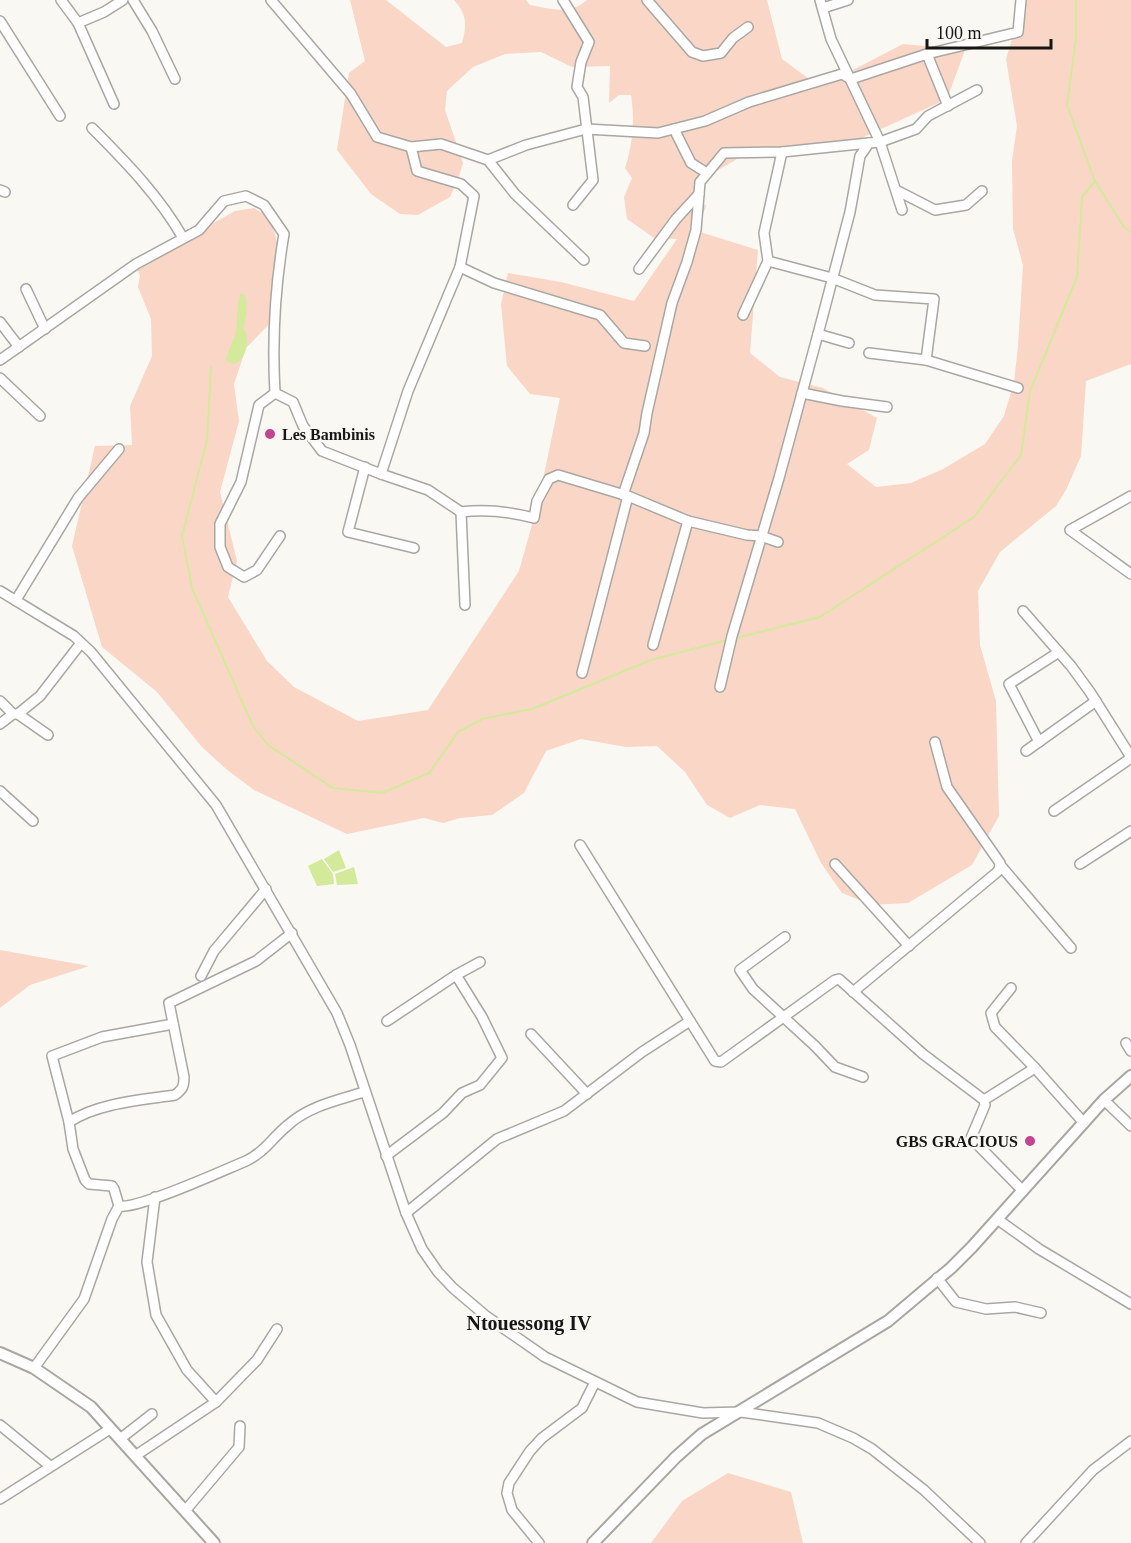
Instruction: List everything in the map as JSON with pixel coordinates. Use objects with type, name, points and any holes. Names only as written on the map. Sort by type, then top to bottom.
[{"type":"street","points":[[61,0],[78,23],[114,104]]},
{"type":"street","points":[[78,23],[104,12],[123,0]]},
{"type":"street","points":[[134,0],[175,79]]},
{"type":"street","points":[[271,0],[351,94],[377,137],[411,147],[441,144],[488,160],[515,194],[584,260]]},
{"type":"street","points":[[563,0],[589,42],[581,62],[577,87],[583,97],[593,180],[573,205]]},
{"type":"street","points":[[647,0],[692,52],[703,56],[721,53],[733,38],[748,27]]},
{"type":"street","points":[[848,0],[822,4],[831,39],[880,142],[902,210]]},
{"type":"street","points":[[488,160],[526,145],[586,129],[658,133],[705,121],[749,102],[842,74],[851,79],[927,54],[1018,32],[1021,0]]},
{"type":"street","points":[[0,21],[60,116]]},
{"type":"street","points":[[927,54],[948,106]]},
{"type":"street","points":[[582,673],[625,496],[644,433],[672,303],[696,230],[700,182],[724,153],[782,152],[880,142],[916,129],[928,116],[977,90]]},
{"type":"street","points":[[92,128],[119,155],[160,204],[174,221],[183,238]]},
{"type":"street","points":[[674,129],[691,163],[707,173]]},
{"type":"street","points":[[720,687],[730,640],[818,334],[850,212],[861,156],[869,143]]},
{"type":"street","points":[[381,474],[408,391],[460,267],[474,196],[461,184],[417,171],[411,147]]},
{"type":"street","points":[[743,315],[768,261],[764,233],[782,152]]},
{"type":"street","points":[[896,190],[935,210],[966,205],[982,191]]},
{"type":"street","points":[[639,269],[676,219],[699,194]]},
{"type":"street","points":[[0,360],[136,264],[199,230],[224,201],[246,196],[264,205],[284,234],[279,266],[274,345],[275,393]]},
{"type":"street","points":[[768,261],[832,278],[875,295],[934,299],[926,360]]},
{"type":"street","points":[[460,267],[494,283],[600,315],[624,343],[645,346]]},
{"type":"street","points":[[26,289],[45,329]]},
{"type":"street","points":[[0,322],[19,347]]},
{"type":"street","points":[[818,334],[849,343]]},
{"type":"street","points":[[869,353],[926,360],[1018,388]]},
{"type":"street","points":[[0,378],[40,416]]},
{"type":"street","points":[[275,393],[293,402],[303,426],[322,451],[428,490],[461,512],[473,510],[518,513],[534,518],[537,501],[549,479],[555,475],[625,496],[688,521],[747,536],[761,536],[778,542]]},
{"type":"street","points":[[275,393],[259,405],[241,482],[220,524],[220,547],[228,567],[244,576],[257,570],[280,536]]},
{"type":"street","points":[[802,393],[887,407]]},
{"type":"street","points":[[16,600],[78,498],[119,449]]},
{"type":"street","points":[[365,467],[348,532],[414,548]]},
{"type":"street","points":[[1131,496],[1071,530],[1131,574]]},
{"type":"street","points":[[461,512],[465,605]]},
{"type":"street","points":[[653,645],[688,521]]},
{"type":"street","points":[[0,591],[56,624],[81,643],[133,701],[210,797],[337,1013],[406,1213],[422,1250],[453,1288],[486,1316],[545,1357],[637,1402],[703,1413],[741,1412],[818,1424],[853,1438],[872,1449],[924,1490],[980,1543]]},
{"type":"street","points":[[1023,611],[1059,652],[1096,701],[1131,758],[1054,811]]},
{"type":"street","points":[[0,724],[40,696],[81,643]]},
{"type":"street","points":[[1039,742],[1009,684],[1059,652]]},
{"type":"street","points":[[0,701],[15,714],[48,735]]},
{"type":"street","points":[[1026,752],[1096,701]]},
{"type":"street","points":[[935,742],[947,787],[1001,866],[1071,948]]},
{"type":"street","points":[[0,791],[33,821]]},
{"type":"street","points":[[1080,864],[1131,831]]},
{"type":"street","points":[[580,845],[715,1061],[719,1063],[835,980],[842,981],[923,1054],[984,1100],[985,1105],[971,1138],[1023,1191]]},
{"type":"street","points":[[835,864],[909,946]]},
{"type":"street","points":[[853,992],[996,873],[1001,866]]},
{"type":"street","points":[[201,976],[214,951],[266,889]]},
{"type":"street","points":[[69,1122],[98,1110],[175,1095],[181,1091],[184,1086],[184,1077],[169,1003],[256,961],[292,933]]},
{"type":"street","points":[[784,937],[740,970],[753,990],[835,1067],[863,1077]]},
{"type":"street","points":[[387,1021],[456,975],[480,962]]},
{"type":"street","points":[[386,1156],[443,1113],[462,1093],[480,1085],[502,1058],[482,1017],[456,975]]},
{"type":"street","points":[[1011,988],[992,1013],[995,1027],[1084,1122]]},
{"type":"street","points":[[406,1213],[497,1139],[564,1111],[642,1052],[690,1021]]},
{"type":"street","points":[[34,1368],[84,1299],[112,1218],[119,1206],[112,1186],[89,1184],[85,1180],[73,1149],[69,1122],[52,1056],[102,1037],[173,1024]]},
{"type":"street","points":[[531,1034],[587,1094]]},
{"type":"street","points":[[984,1100],[1035,1068]]},
{"type":"street","points":[[593,1543],[702,1434],[874,1330],[937,1278],[972,1247],[1104,1100],[1131,1076]]},
{"type":"street","points":[[119,1206],[126,1207],[155,1197],[261,1154],[287,1125],[301,1115],[323,1105],[364,1092]]},
{"type":"street","points":[[1104,1100],[1131,1126]]},
{"type":"street","points":[[155,1197],[147,1262],[156,1316],[187,1370],[216,1402]]},
{"type":"street","points":[[997,1219],[1039,1249],[1131,1304]]},
{"type":"street","points":[[937,1278],[956,1302],[987,1309],[1015,1307],[1041,1313]]},
{"type":"street","points":[[135,1456],[216,1402],[257,1360],[278,1329]]},
{"type":"street","points":[[0,1353],[34,1368],[91,1407],[214,1543]]},
{"type":"street","points":[[540,1543],[512,1510],[507,1493],[509,1483],[530,1451],[542,1438],[582,1408],[595,1382]]},
{"type":"street","points":[[120,1439],[152,1414]]},
{"type":"street","points":[[0,1425],[50,1466]]},
{"type":"street","points":[[185,1510],[239,1447],[240,1426]]},
{"type":"street","points":[[0,1498],[110,1429]]},
{"type":"street","points":[[1026,1543],[1093,1470],[1131,1441]]},
{"type":"shaded area","points":[[350,0],[386,0],[446,47],[462,43],[465,31],[464,15],[454,0],[526,0],[530,5],[560,10],[574,8],[587,0],[767,0],[782,59],[820,87],[903,44],[965,50],[947,99],[846,145],[750,149],[695,183],[696,195],[706,206],[697,231],[758,250],[750,353],[780,377],[823,388],[877,418],[869,450],[847,464],[876,487],[911,483],[943,469],[985,444],[1004,416],[1014,382],[1023,265],[1013,229],[1012,161],[1017,126],[1006,59],[1016,26],[1018,0],[1131,0],[1131,364],[1086,381],[1081,456],[1066,490],[1056,506],[1000,552],[978,591],[980,645],[996,701],[999,816],[972,865],[908,903],[872,905],[842,893],[821,863],[795,809],[760,805],[730,818],[707,805],[685,772],[657,746],[626,747],[581,739],[546,751],[524,793],[492,815],[460,818],[443,823],[424,818],[347,834],[254,790],[226,769],[201,746],[157,692],[102,647],[72,546],[95,446],[132,445],[130,406],[152,356],[151,319],[138,287],[140,276],[136,266],[235,211],[254,208],[266,216],[272,226],[276,237],[279,264],[277,316],[246,348],[234,384],[239,421],[220,492],[237,561],[228,597],[267,661],[294,687],[358,721],[428,710],[519,571],[538,503],[560,398],[530,394],[507,366],[501,304],[508,273],[561,282],[634,301],[677,239],[654,238],[627,219],[624,197],[632,178],[625,168],[633,123],[631,95],[619,95],[609,103],[610,66],[572,67],[541,52],[505,54],[473,67],[447,91],[445,110],[463,163],[450,197],[418,215],[400,214],[371,194],[337,150],[349,73],[365,61]]},
{"type":"shaded area","points":[[241,293],[245,296],[246,304],[244,329],[247,343],[244,355],[235,364],[229,363],[226,359],[236,332]]},
{"type":"shaded area","points":[[339,850],[346,868],[333,872],[324,859]]},
{"type":"shaded area","points":[[322,859],[333,874],[334,884],[317,886],[308,866]]},
{"type":"shaded area","points":[[354,867],[358,884],[337,885],[335,874]]},
{"type":"shaded area","points":[[0,950],[89,966],[30,985],[0,1008]]},
{"type":"shaded area","points":[[728,1473],[791,1492],[803,1543],[651,1543],[682,1501]]},
{"type":"waterway","points":[[1076,0],[1076,38],[1067,105],[1095,181],[1124,227],[1131,232]]},
{"type":"waterway","points":[[736,638],[820,617],[974,517],[1021,455],[1030,391],[1077,277],[1082,197],[1095,181]]},
{"type":"waterway","points":[[211,367],[207,440],[182,536],[192,588],[253,726],[268,745],[333,788],[382,793],[429,773],[458,732],[482,719],[532,709],[651,660],[727,640]]},
{"type":"place","name":"Les Bambinis","points":[[270,434]]},
{"type":"place","name":"GBS GRACIOUS","points":[[1030,1141]]},
{"type":"district","name":"Ntouessong IV","points":[[529,1323]]}]
